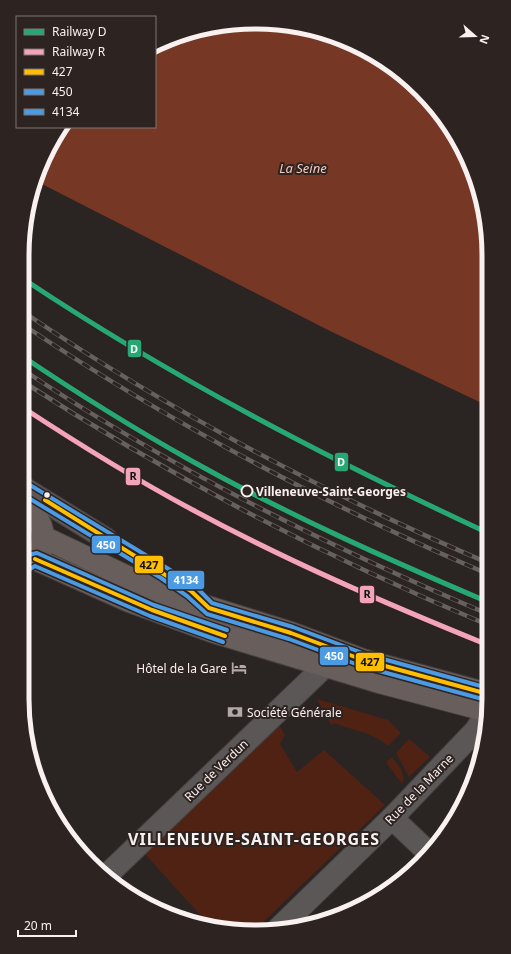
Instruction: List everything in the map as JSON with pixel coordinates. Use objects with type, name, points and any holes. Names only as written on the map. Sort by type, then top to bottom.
[{"type":"main road","points":[[29,562],[39,552],[43,537],[35,508]]},
{"type":"main road","points":[[43,537],[138,582],[179,598],[291,634],[482,703]]},
{"type":"main road","points":[[29,563],[174,618],[325,666],[482,704]]},
{"type":"street","points":[[29,498],[35,508],[106,539]]},
{"type":"street","name":"Rue de Verdun","points":[[110,872],[325,666]]},
{"type":"street","name":"Rue de la Marne","points":[[284,923],[392,818],[476,730],[481,719]]},
{"type":"street","points":[[392,818],[425,849]]},
{"type":"shaded area","points":[[317,699],[388,720],[401,733],[388,746],[368,734],[335,723],[331,725]]},
{"type":"shaded area","points":[[278,723],[285,735],[280,744],[297,772],[324,750],[385,805],[260,925],[241,925],[204,919],[144,853]]},
{"type":"shaded area","points":[[409,739],[430,757],[409,777],[396,753]]},
{"type":"shaded area","points":[[392,757],[401,769],[404,779],[402,784],[386,762]]},
{"type":"water","name":"La Seine","points":[[241,29],[270,29],[300,33],[328,41],[369,59],[405,85],[426,106],[452,142],[465,169],[478,211],[482,241],[482,403],[330,331],[41,183],[52,155],[68,128],[156,128],[156,52],[183,41],[211,33]]},
{"type":"railway","points":[[29,316],[134,382],[249,448],[367,508],[482,560]]},
{"type":"railway","points":[[29,329],[134,395],[249,460],[367,520],[482,571]]},
{"type":"railway","points":[[29,374],[77,405],[134,439],[249,503],[368,561],[482,611]]},
{"type":"railway","points":[[29,385],[134,450],[250,514],[368,572],[482,622]]},
{"type":"rail line","name":"D","points":[[29,283],[78,315],[192,383],[308,445],[482,530]]},
{"type":"rail line","name":"D","points":[[29,361],[126,423],[226,480],[337,535],[482,599]]},
{"type":"rail line","name":"R","points":[[29,412],[127,473],[227,528],[338,581],[412,614],[482,643]]},
{"type":"transit line","name":"4134","points":[[29,484],[195,586],[212,603],[293,627],[365,654],[482,686]]},
{"type":"transit line","name":"450","points":[[29,498],[161,578],[187,596],[207,614],[289,639],[361,666],[482,699]]},
{"type":"transit line","name":"427","points":[[45,500],[191,591],[209,608],[291,633],[363,660],[482,692]]},
{"type":"transit line","name":"4134","points":[[29,556],[37,553],[154,605],[227,630]]},
{"type":"transit line","name":"427","points":[[35,559],[152,610],[225,636]]},
{"type":"transit line","name":"450","points":[[29,570],[35,566],[150,616],[223,642]]},
{"type":"place","name":"Villeneuve-Saint-Georges","points":[[247,491]]},
{"type":"place","name":"Hôtel de la Gare","points":[[239,668]]},
{"type":"place","name":"Société Générale","points":[[235,712]]},
{"type":"district","name":"VILLENEUVE-SAINT-GEORGES","points":[[254,839]]}]
